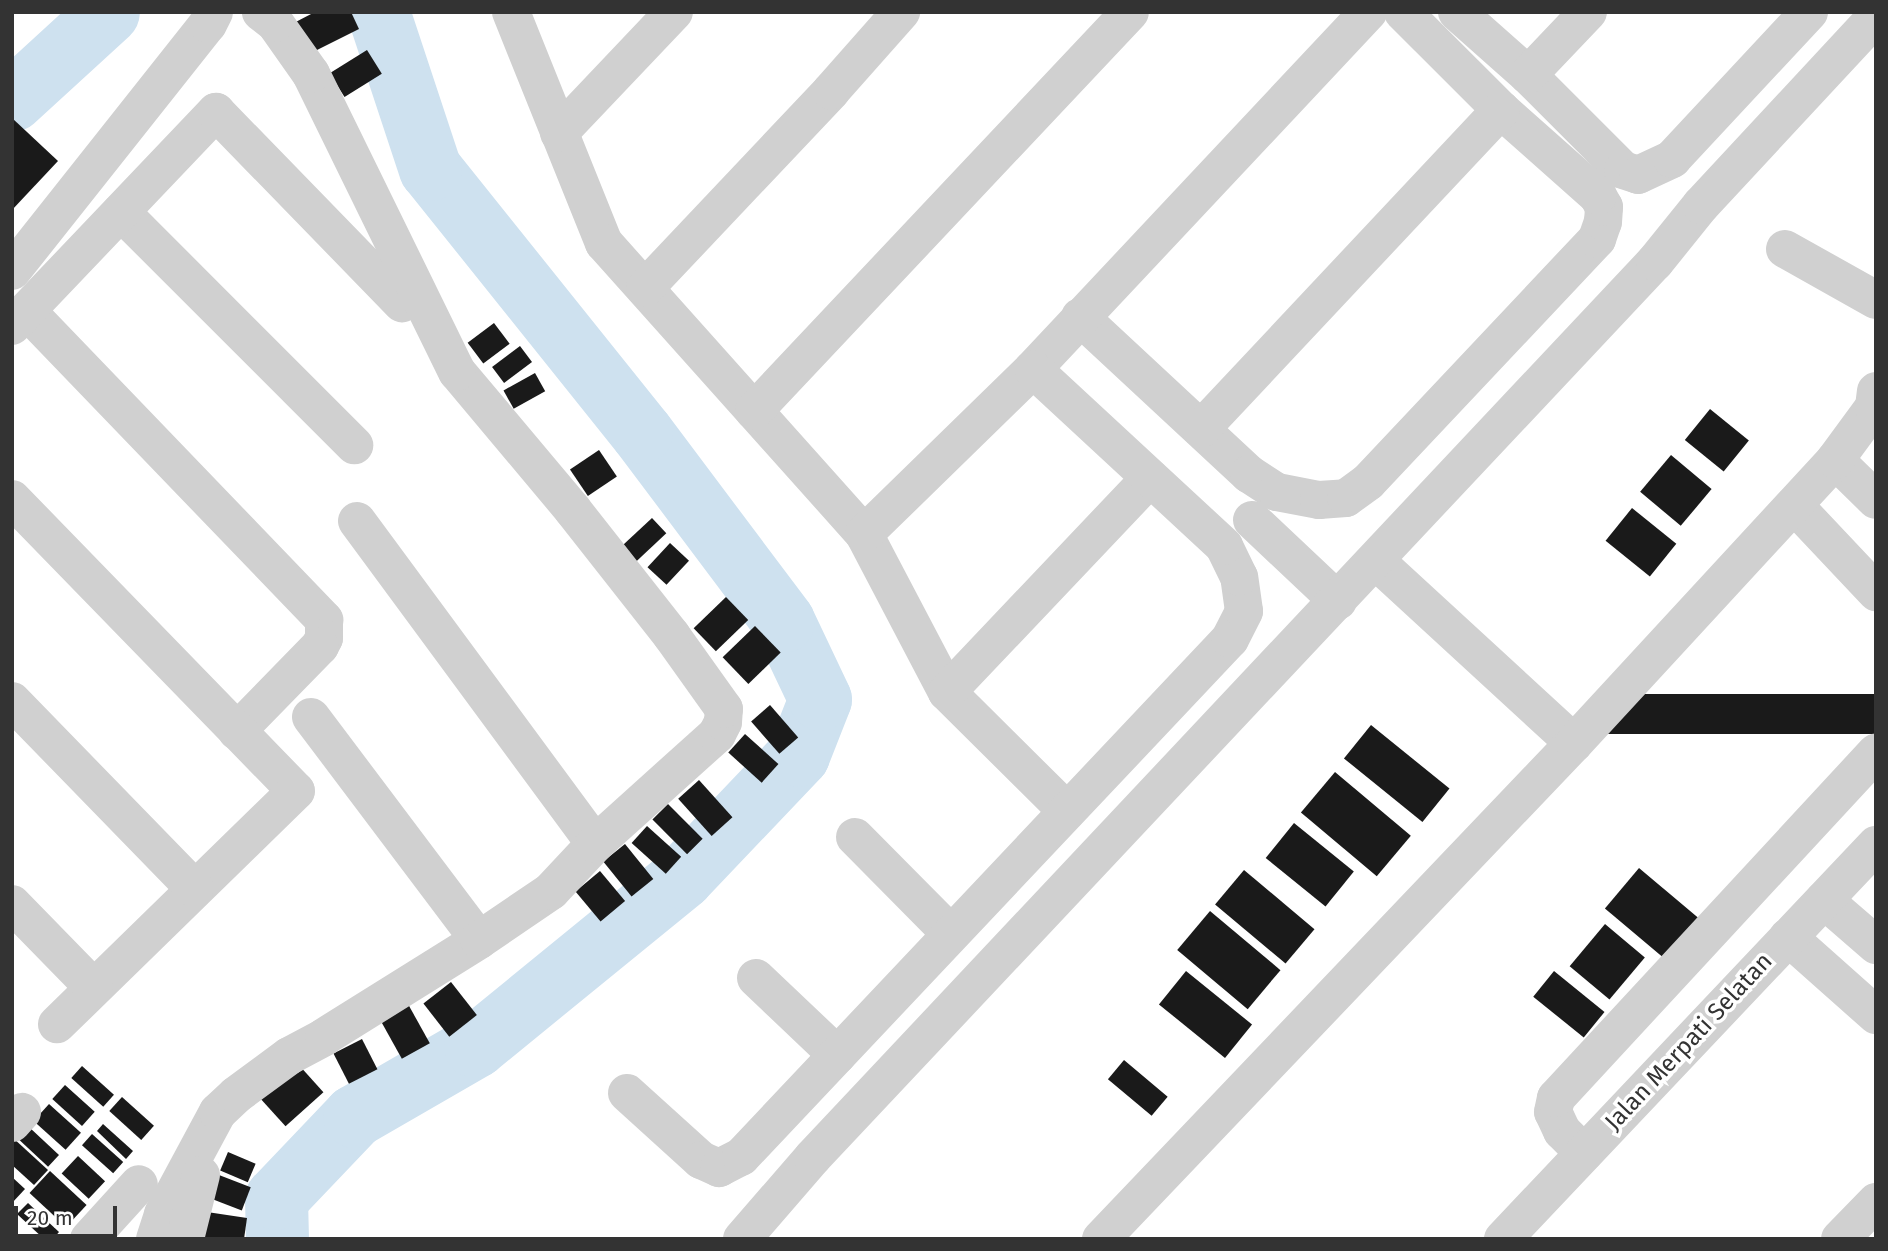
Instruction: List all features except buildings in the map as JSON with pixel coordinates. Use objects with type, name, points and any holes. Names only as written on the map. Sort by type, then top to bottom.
[{"type":"street","points":[[12,271],[208,24],[214,12]]},
{"type":"street","points":[[155,1239],[163,1214],[218,1112],[289,1056],[479,940],[551,891],[595,844],[718,734],[723,722],[724,709],[672,636],[573,510],[457,372],[311,74],[275,23],[261,12]]},
{"type":"street","points":[[511,12],[604,243],[864,534],[947,692],[1067,811]]},
{"type":"street","points":[[559,133],[674,12]]},
{"type":"street","points":[[645,288],[831,92],[901,12]]},
{"type":"street","points":[[754,411],[1130,12]]},
{"type":"street","points":[[864,534],[1033,369],[1368,12]]},
{"type":"street","points":[[1080,317],[1249,474],[1277,492],[1319,500],[1346,498],[1368,482],[1597,239],[1603,222],[1604,207],[1598,196],[1501,110],[1403,12]]},
{"type":"street","points":[[1457,12],[1528,75],[1623,170],[1638,176],[1672,159],[1809,12]]},
{"type":"street","points":[[1528,75],[1587,12]]},
{"type":"street","points":[[742,1239],[813,1157],[1655,262],[1710,196],[1876,17]]},
{"type":"street","points":[[1201,429],[1501,110]]},
{"type":"street","points":[[237,731],[320,646],[324,638],[324,620],[20,319],[216,112],[402,303]]},
{"type":"street","points":[[121,212],[354,445]]},
{"type":"street","points":[[1784,248],[1876,300]]},
{"type":"street","points":[[627,1093],[701,1160],[719,1168],[741,1157],[1230,639],[1244,611],[1239,577],[1224,546],[1033,369]]},
{"type":"street","points":[[1101,1239],[1574,743],[1794,505],[1835,460],[1874,407],[1876,391]]},
{"type":"street","points":[[1835,460],[1876,500]]},
{"type":"street","points":[[947,692],[1150,478]]},
{"type":"street","points":[[1224,546],[1277,492]]},
{"type":"street","points":[[12,499],[296,791],[57,1024]]},
{"type":"street","points":[[1794,505],[1876,592]]},
{"type":"street","points":[[1252,520],[1338,601]]},
{"type":"street","points":[[357,521],[595,844]]},
{"type":"street","points":[[1376,561],[1574,743]]},
{"type":"street","points":[[12,701],[195,889]]},
{"type":"street","points":[[311,717],[479,940]]},
{"type":"street","points":[[1584,1153],[1562,1131],[1553,1112],[1556,1098],[1876,753]]},
{"type":"street","points":[[855,837],[951,934]]},
{"type":"street","name":"Jalan Merpati Selatan","points":[[1503,1239],[1788,937],[1824,900],[1871,860]]},
{"type":"street","points":[[1824,900],[1876,945]]},
{"type":"street","points":[[12,904],[94,988]]},
{"type":"street","points":[[1788,937],[1876,1015]]},
{"type":"street","points":[[12,940],[94,988]]},
{"type":"street","points":[[756,978],[837,1055]]},
{"type":"street","points":[[185,1239],[218,1112]]},
{"type":"street","points":[[89,1239],[139,1184]]},
{"type":"street","points":[[1840,1239],[1876,1202]]},
{"type":"waterway","points":[[12,100],[108,12]]},
{"type":"waterway","points":[[277,1239],[276,1198],[354,1116],[475,1046],[682,877],[798,755],[820,699],[783,621],[641,432],[430,169],[378,12]]}]
